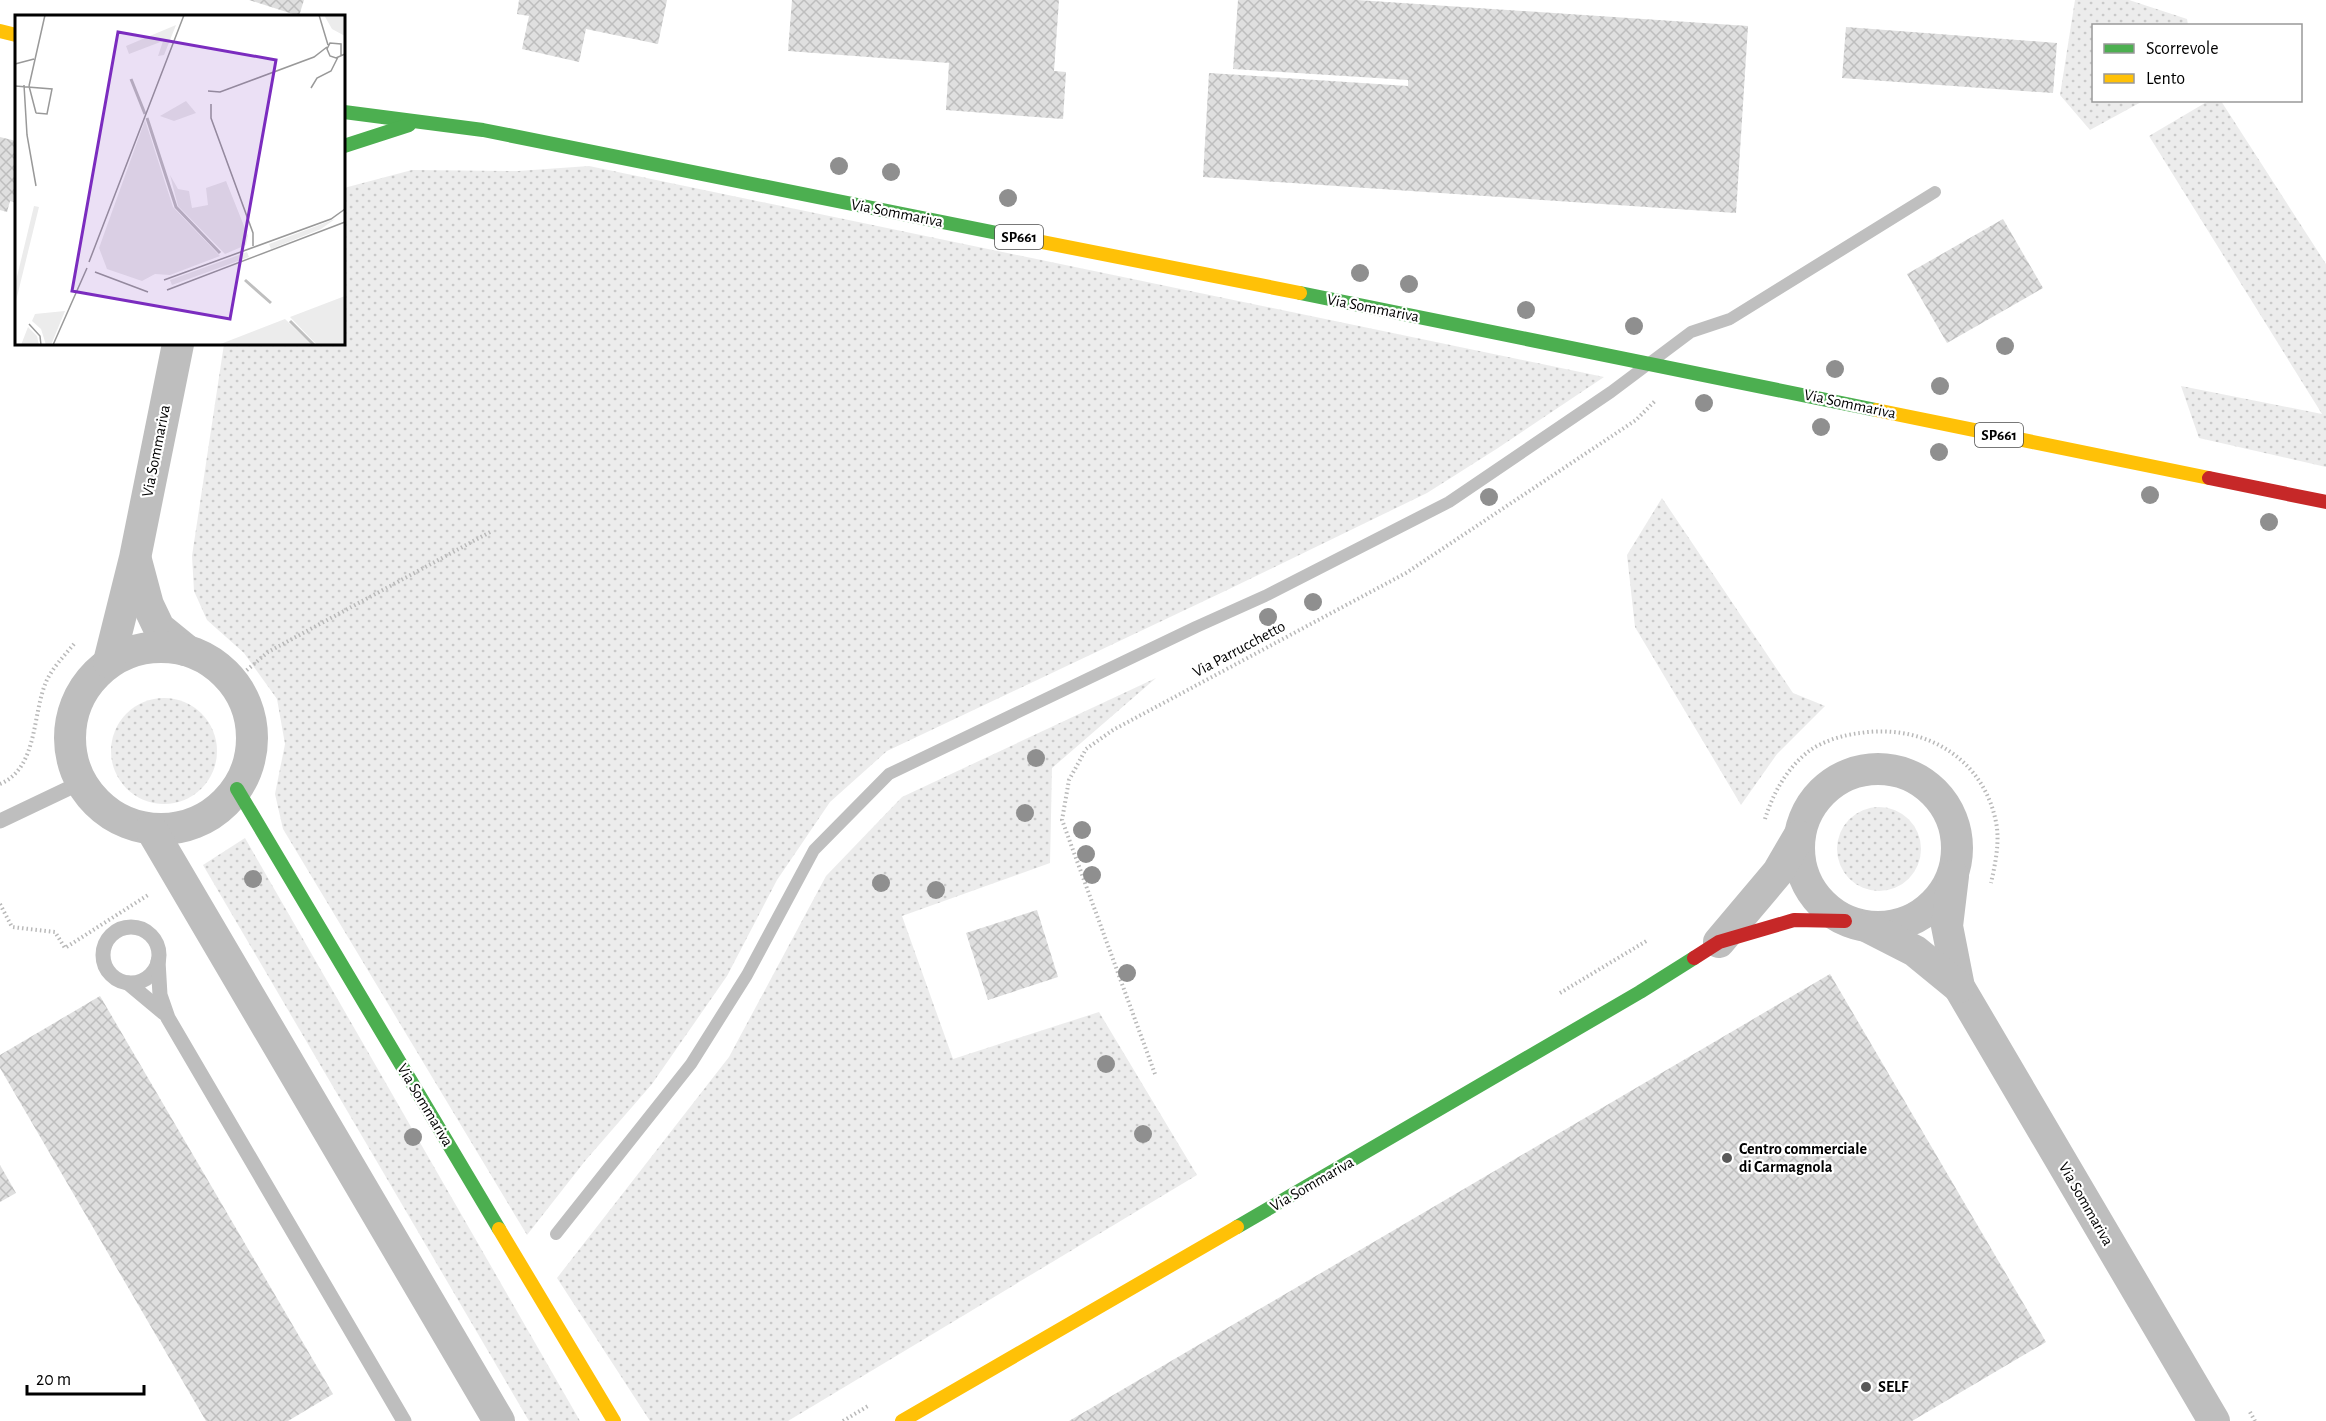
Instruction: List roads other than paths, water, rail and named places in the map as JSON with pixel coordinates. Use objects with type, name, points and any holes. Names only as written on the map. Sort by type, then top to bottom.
[{"type":"main road","points":[[0,31],[15,35]]},
{"type":"main road","name":"Via Sommariva","points":[[345,112],[495,132],[1678,369],[2326,502]]},
{"type":"main road","name":"Via Sommariva","points":[[345,146],[419,122]]},
{"type":"main road","name":"Via Sommariva","points":[[237,789],[614,1421]]},
{"type":"main road","name":"Via Sommariva","points":[[902,1421],[1630,998],[1719,942],[1794,920],[1857,925]]},
{"type":"street","name":"Via Sommariva","points":[[109,662],[135,558],[178,345]]},
{"type":"street","name":"Via Sommariva","points":[[135,558],[148,605],[159,628],[186,650]]},
{"type":"street","points":[[160,646],[186,650],[212,662],[233,682],[246,707],[252,735],[249,763],[237,789],[220,808],[199,821],[176,828],[151,829],[126,823],[104,810],[84,788],[72,760],[70,730],[76,703],[89,680],[109,662],[134,650],[160,646]]},
{"type":"street","points":[[1869,769],[1896,771],[1920,781],[1941,799],[1953,822],[1958,849],[1953,876],[1940,899],[1919,917],[1896,926],[1857,925],[1823,907],[1808,887],[1799,862],[1799,836],[1807,812],[1822,791],[1843,776],[1869,769]]},
{"type":"street","points":[[151,829],[499,1421]]},
{"type":"street","name":"Via Sommariva","points":[[1719,942],[1778,872],[1799,836]]},
{"type":"street","name":"Via Sommariva","points":[[1953,876],[1947,926],[1959,987],[2214,1421]]},
{"type":"street","name":"Via Sommariva","points":[[1857,925],[1915,951],[1959,987]]},
{"type":"lane","points":[[0,821],[82,782]]},
{"type":"lane","points":[[168,1018],[149,999],[128,983],[117,979],[105,966],[104,947],[115,932],[124,928],[143,930],[156,944],[159,952],[160,995],[168,1018],[404,1421]]},
{"type":"lane","points":[[128,983],[142,981],[150,976],[158,961]]},
{"type":"waterway","points":[[556,1234],[691,1064],[747,975],[814,850],[889,774],[1265,596],[1449,502],[1611,392],[1691,332],[1730,319],[1935,192]]},
{"type":"place","name":"Centro commerciale di Carmagnola","points":[[1727,1158]]},
{"type":"place","name":"SELF","points":[[1866,1387]]}]
